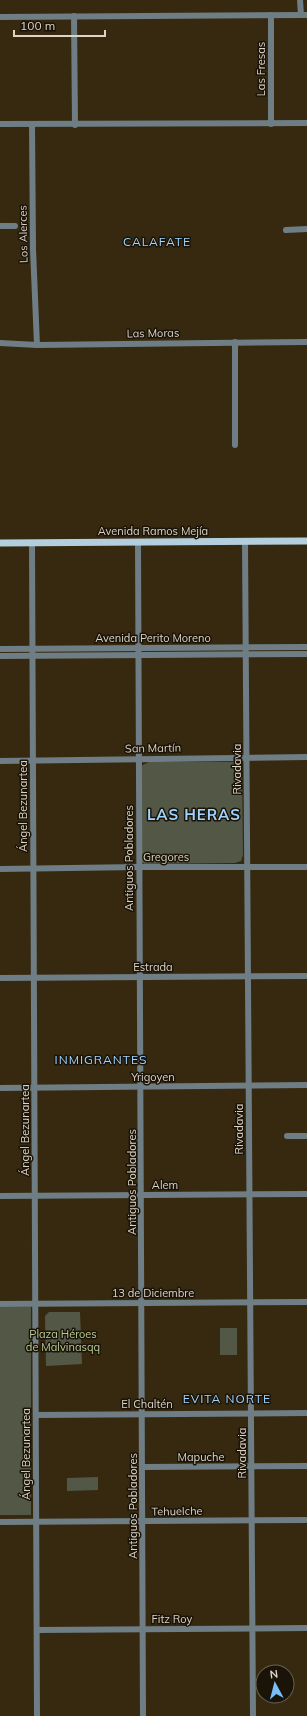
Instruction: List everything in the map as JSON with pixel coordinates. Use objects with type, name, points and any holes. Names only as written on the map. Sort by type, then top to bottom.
[{"type":"main road","name":"Avenida Ramos Mejía","points":[[0,543],[307,541]]},
{"type":"street","points":[[0,17],[304,15],[300,0]]},
{"type":"street","name":"Las Fresas","points":[[270,15],[271,124]]},
{"type":"street","points":[[74,16],[75,125]]},
{"type":"street","points":[[0,124],[75,125],[307,123]]},
{"type":"street","name":"Los Alerces","points":[[32,124],[33,249],[38,344]]},
{"type":"street","points":[[0,226],[15,226]]},
{"type":"street","points":[[286,230],[307,229]]},
{"type":"street","points":[[235,342],[235,445]]},
{"type":"street","name":"Las Moras","points":[[0,343],[307,342]]},
{"type":"street","name":"Antiguos Pobladores","points":[[138,542],[144,1521],[143,1716]]},
{"type":"street","name":"Rivadavia","points":[[245,542],[253,1716]]},
{"type":"street","name":"Ángel Bezunartea","points":[[32,543],[37,1716]]},
{"type":"street","name":"Avenida Perito Moreno","points":[[0,656],[138,648],[307,647]]},
{"type":"street","name":"Avenida Perito Moreno","points":[[0,649],[32,653],[138,655],[307,654]]},
{"type":"street","name":"San Martín","points":[[0,761],[307,756]]},
{"type":"street","name":"Gregores","points":[[0,869],[139,867],[307,868]]},
{"type":"street","name":"Estrada","points":[[0,978],[307,976]]},
{"type":"street","name":"Yrigoyen","points":[[0,1088],[307,1085]]},
{"type":"street","points":[[287,1136],[307,1136]]},
{"type":"street","name":"Alem","points":[[0,1196],[307,1194]]},
{"type":"street","name":"13 de Diciembre","points":[[0,1304],[307,1302]]},
{"type":"street","name":"El Chaltén","points":[[36,1415],[307,1412]]},
{"type":"street","name":"Mapuche","points":[[143,1467],[307,1466]]},
{"type":"street","name":"Tehuelche","points":[[0,1522],[307,1520]]},
{"type":"street","name":"Fitz Roy","points":[[37,1630],[307,1628]]},
{"type":"green space","points":[[149,762],[234,762],[239,764],[242,771],[243,855],[241,861],[235,863],[144,864],[142,862],[141,766]]},
{"type":"green space","points":[[0,1307],[31,1307],[31,1515],[0,1515]]},
{"type":"green space","name":"Plaza Héroes de Malvinasqq","points":[[49,1312],[80,1312],[82,1364],[46,1366],[45,1316]]},
{"type":"green space","points":[[220,1328],[237,1328],[237,1355],[220,1355]]},
{"type":"green space","points":[[98,1477],[98,1490],[67,1491],[67,1478]]},
{"type":"district","name":"CALAFATE","points":[[157,242]]},
{"type":"district","name":"LAS HERAS","points":[[194,815]]},
{"type":"district","name":"INMIGRANTES","points":[[101,1060]]},
{"type":"district","name":"EVITA NORTE","points":[[227,1399]]}]
